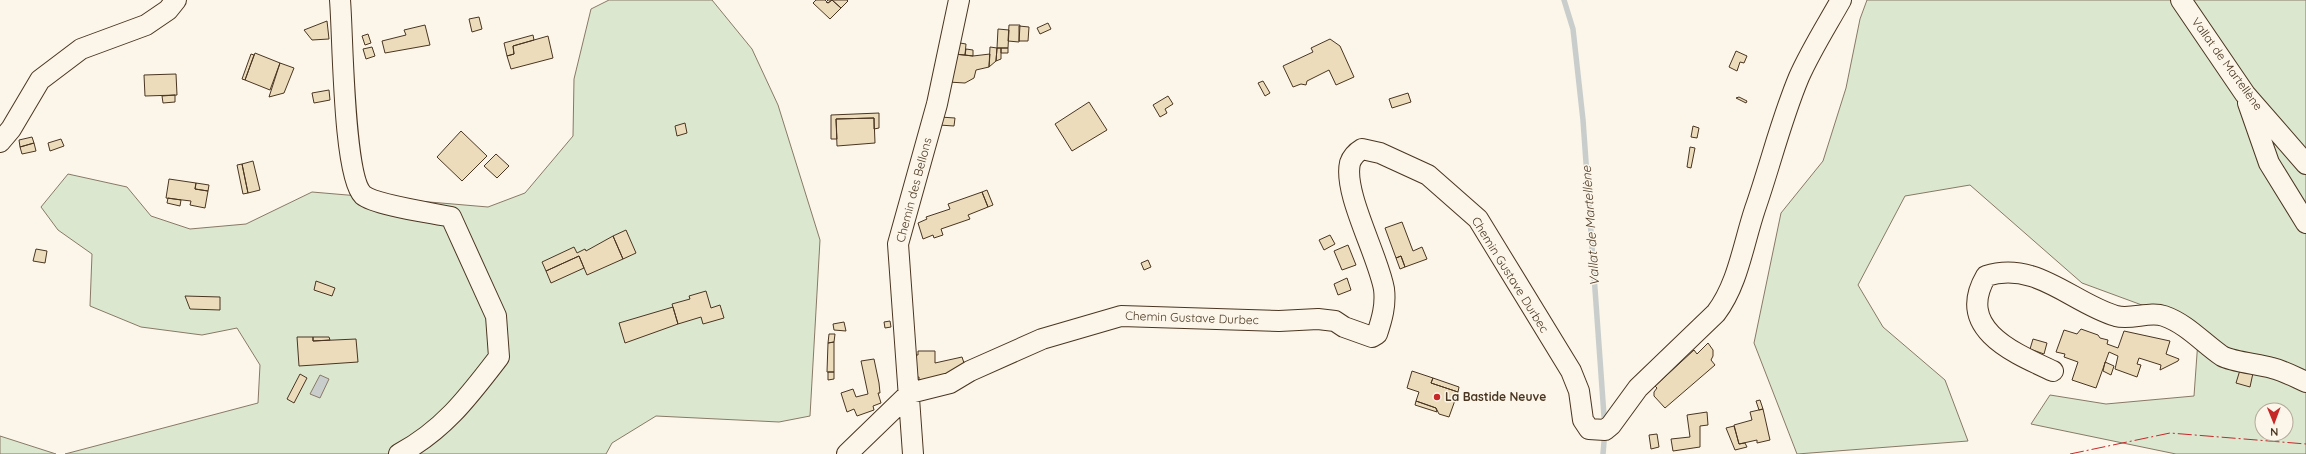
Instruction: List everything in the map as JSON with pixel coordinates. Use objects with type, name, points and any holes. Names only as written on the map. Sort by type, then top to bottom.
[{"type":"street","points":[[0,142],[11,129],[40,80],[82,49],[146,25],[168,10],[176,0]]},
{"type":"street","points":[[340,0],[350,154],[355,181],[363,195],[381,202],[451,217],[496,316],[499,357],[461,407],[419,443],[400,454]]},
{"type":"street","name":"Chemin des Bellons","points":[[912,454],[910,393],[902,324],[898,244],[937,104],[959,0]]},
{"type":"street","name":"Chemin Gustave Durbec","points":[[910,393],[950,383],[970,371],[1042,339],[1121,316],[1279,321],[1318,319],[1335,321],[1344,327],[1372,337],[1377,334],[1384,313],[1384,291],[1381,275],[1355,204],[1350,178],[1350,163],[1356,153],[1362,149],[1380,153],[1428,175],[1478,219],[1571,371],[1579,391],[1583,420],[1589,430],[1605,430],[1611,426],[1638,388],[1716,314],[1725,301],[1731,288],[1751,220],[1799,78],[1841,0]]},
{"type":"street","name":"Vallat de Martellène","points":[[2181,0],[2245,94],[2306,164]]},
{"type":"street","points":[[2245,94],[2269,162],[2306,223]]},
{"type":"street","points":[[2053,371],[2004,347],[1986,328],[1978,307],[1978,290],[1986,276],[2000,271],[2023,274],[2059,286],[2094,307],[2117,316],[2163,316],[2197,335],[2223,356],[2275,368],[2306,382]]},
{"type":"street","points":[[847,454],[910,393]]},
{"type":"green space","points":[[609,0],[712,0],[752,49],[778,105],[820,240],[810,416],[779,422],[656,416],[612,443],[606,454],[65,454],[258,403],[260,365],[237,328],[202,335],[141,327],[90,306],[92,254],[58,230],[41,207],[68,174],[127,187],[151,216],[190,229],[246,224],[312,192],[488,207],[525,193],[573,136],[574,79],[591,9]]},
{"type":"green space","points":[[1867,0],[2306,0],[2306,454],[2176,454],[2031,424],[2050,395],[2106,404],[2194,396],[2199,326],[2082,283],[1970,185],[1905,196],[1858,285],[1883,327],[1945,380],[1968,441],[1797,454],[1754,343],[1781,213],[1823,161],[1846,88],[1860,19]]},
{"type":"green space","points":[[0,436],[56,454],[0,454]]},
{"type":"shaded area","points":[[320,375],[329,379],[320,398],[310,394]]},
{"type":"building","points":[[816,0],[825,0],[828,3],[832,0],[841,8],[830,19],[813,3]]},
{"type":"building","points":[[832,0],[847,0],[848,1],[841,8]]},
{"type":"building","points":[[479,17],[482,29],[472,32],[469,19]]},
{"type":"building","points":[[327,21],[329,39],[312,40],[304,30]]},
{"type":"building","points":[[1048,23],[1051,29],[1040,34],[1037,28]]},
{"type":"building","points":[[425,25],[430,45],[385,53],[382,41],[406,35],[404,30]]},
{"type":"building","points":[[1009,25],[1020,25],[1019,42],[1008,41]]},
{"type":"building","points":[[1019,26],[1029,27],[1028,41],[1019,41]]},
{"type":"building","points":[[998,29],[1009,30],[1008,48],[997,48]]},
{"type":"building","points":[[368,34],[371,43],[365,45],[362,36]]},
{"type":"building","points":[[533,35],[534,40],[513,46],[514,54],[507,56],[504,43]]},
{"type":"building","points":[[548,36],[553,58],[511,69],[507,56],[514,54],[513,46]]},
{"type":"building","points":[[1330,39],[1340,46],[1354,77],[1336,85],[1329,70],[1307,81],[1306,85],[1301,84],[1293,87],[1283,66],[1313,52],[1311,48]]},
{"type":"building","points":[[954,42],[966,44],[965,55],[954,54]]},
{"type":"building","points":[[372,47],[375,56],[366,59],[363,49]]},
{"type":"building","points":[[990,47],[997,48],[996,61],[989,67]]},
{"type":"building","points":[[997,48],[1001,48],[1001,59],[996,61]]},
{"type":"building","points":[[1001,48],[1008,48],[1008,53],[1001,53]]},
{"type":"building","points":[[966,49],[973,50],[973,56],[965,55]]},
{"type":"building","points":[[1736,51],[1747,56],[1744,63],[1740,62],[1737,71],[1729,67]]},
{"type":"building","points":[[255,53],[280,63],[270,90],[245,80]]},
{"type":"building","points":[[251,54],[254,55],[245,80],[242,79]]},
{"type":"building","points":[[954,54],[973,56],[990,54],[989,67],[976,70],[974,78],[965,83],[948,82]]},
{"type":"building","points":[[280,63],[294,68],[284,93],[269,97]]},
{"type":"building","points":[[176,74],[177,95],[145,96],[144,75]]},
{"type":"building","points":[[1263,81],[1270,93],[1265,96],[1258,83]]},
{"type":"building","points":[[329,90],[330,100],[314,103],[312,93]]},
{"type":"building","points":[[1408,93],[1411,102],[1392,108],[1389,99]]},
{"type":"building","points":[[175,95],[175,102],[163,103],[162,96]]},
{"type":"building","points":[[1168,96],[1173,104],[1165,109],[1167,113],[1160,117],[1153,105]]},
{"type":"building","points":[[1739,97],[1747,101],[1746,103],[1736,98]]},
{"type":"building","points":[[1089,102],[1107,130],[1072,151],[1055,124]]},
{"type":"building","points":[[879,113],[879,128],[874,129],[874,118],[836,119],[837,139],[831,139],[831,115]]},
{"type":"building","points":[[940,117],[955,118],[954,126],[939,125]]},
{"type":"building","points":[[874,118],[875,143],[837,146],[836,119]]},
{"type":"building","points":[[685,123],[687,133],[677,136],[675,126]]},
{"type":"building","points":[[1693,126],[1699,128],[1697,138],[1691,137]]},
{"type":"building","points":[[461,131],[487,156],[462,181],[437,157]]},
{"type":"building","points":[[32,137],[34,143],[20,147],[19,140]]},
{"type":"building","points":[[61,139],[64,146],[50,151],[48,143]]},
{"type":"building","points":[[34,143],[36,151],[22,154],[20,147]]},
{"type":"building","points":[[1690,147],[1695,148],[1691,168],[1687,167]]},
{"type":"building","points":[[496,154],[509,166],[497,178],[484,166]]},
{"type":"building","points":[[253,161],[260,190],[248,193],[242,164]]},
{"type":"building","points":[[242,164],[248,193],[243,194],[237,165]]},
{"type":"building","points":[[169,179],[196,183],[195,189],[208,191],[205,208],[190,205],[191,201],[166,198]]},
{"type":"building","points":[[196,183],[209,185],[208,191],[195,189]]},
{"type":"building","points":[[987,190],[993,205],[988,207],[982,192]]},
{"type":"building","points":[[982,192],[988,207],[968,215],[970,219],[941,229],[943,235],[934,238],[933,235],[923,239],[918,223],[927,219],[926,217],[950,209],[948,204]]},
{"type":"building","points":[[168,198],[181,200],[180,206],[167,203]]},
{"type":"building","points":[[1402,222],[1413,251],[1422,247],[1427,259],[1405,267],[1401,256],[1396,258],[1385,228]]},
{"type":"building","points":[[626,230],[636,253],[623,259],[613,236]]},
{"type":"building","points":[[1330,235],[1335,244],[1324,250],[1319,240]]},
{"type":"building","points":[[613,236],[623,259],[587,275],[579,256],[546,271],[542,262],[574,247],[577,253],[585,249],[586,251]]},
{"type":"building","points":[[1348,245],[1356,265],[1342,270],[1334,251]]},
{"type":"building","points":[[36,249],[47,251],[45,263],[33,261]]},
{"type":"building","points":[[579,256],[584,268],[551,283],[546,271]]},
{"type":"building","points":[[1401,256],[1405,267],[1400,269],[1396,258]]},
{"type":"building","points":[[1148,260],[1151,267],[1144,270],[1141,263]]},
{"type":"building","points":[[1347,278],[1351,290],[1338,295],[1334,284]]},
{"type":"building","points":[[316,281],[335,288],[332,296],[314,290]]},
{"type":"building","points":[[706,291],[711,308],[720,305],[724,318],[703,324],[701,317],[678,324],[672,304],[690,299],[689,296]]},
{"type":"building","points":[[185,296],[220,297],[220,310],[190,309]]},
{"type":"building","points":[[673,307],[678,324],[625,343],[619,323]]},
{"type":"building","points":[[890,321],[891,327],[885,328],[884,322]]},
{"type":"building","points":[[844,322],[846,331],[834,330],[833,324]]},
{"type":"building","points":[[2081,329],[2108,340],[2107,344],[2118,348],[2124,331],[2170,341],[2166,354],[2179,359],[2178,361],[2160,370],[2161,365],[2139,358],[2137,364],[2141,365],[2137,377],[2115,369],[2118,356],[2109,352],[2096,388],[2072,380],[2078,362],[2064,357],[2065,354],[2056,352],[2064,330],[2077,334]]},
{"type":"building","points":[[829,334],[835,334],[834,342],[828,343]]},
{"type":"building","points":[[297,337],[313,337],[313,341],[356,339],[358,362],[299,366]]},
{"type":"building","points":[[313,337],[329,337],[330,340],[313,341]]},
{"type":"building","points":[[2033,339],[2047,343],[2044,354],[2030,349]]},
{"type":"building","points":[[834,342],[834,372],[827,372],[828,343]]},
{"type":"building","points":[[1708,343],[1713,350],[1711,360],[1715,365],[1665,408],[1654,396],[1654,392],[1657,388],[1655,386],[1694,350],[1697,354]]},
{"type":"building","points":[[918,351],[935,351],[935,363],[962,357],[965,366],[936,379],[919,380],[919,377],[911,378],[910,355],[918,355]]},
{"type":"building","points":[[874,359],[879,383],[880,393],[878,393],[881,403],[873,406],[874,410],[857,416],[854,409],[847,412],[841,393],[853,389],[856,397],[868,394],[861,361]]},
{"type":"building","points":[[2105,362],[2114,366],[2111,375],[2103,371]]},
{"type":"building","points":[[2240,370],[2253,373],[2250,387],[2236,383]]},
{"type":"building","name":"La Bastide Neuve","points":[[1412,371],[1433,378],[1431,383],[1458,392],[1449,417],[1439,414],[1436,408],[1416,401],[1419,392],[1407,388]]},
{"type":"building","points":[[828,372],[834,372],[834,379],[828,380]]},
{"type":"building","points":[[300,374],[307,378],[294,403],[287,399]]},
{"type":"building","points":[[1433,378],[1459,387],[1458,392],[1431,383]]},
{"type":"building","points":[[1760,400],[1763,409],[1759,410],[1756,401]]},
{"type":"building","points":[[1416,401],[1436,408],[1437,412],[1415,405]]},
{"type":"building","points":[[1763,409],[1770,440],[1757,443],[1757,440],[1739,444],[1734,425],[1752,420],[1750,412]]},
{"type":"building","points":[[1707,412],[1708,425],[1700,426],[1700,447],[1673,451],[1671,439],[1690,437],[1687,415]]},
{"type":"building","points":[[1734,426],[1739,444],[1745,443],[1747,447],[1735,450],[1726,428]]},
{"type":"building","points":[[1657,434],[1659,447],[1651,449],[1649,435]]},
{"type":"waterway","name":"Vallat de Martellène","points":[[1564,0],[1573,29],[1583,120],[1605,430],[1603,454]]},
{"type":"power","points":[[2070,454],[2170,433],[2306,444]]},
{"type":"place","name":"La Bastide Neuve","points":[[1437,397]]}]
